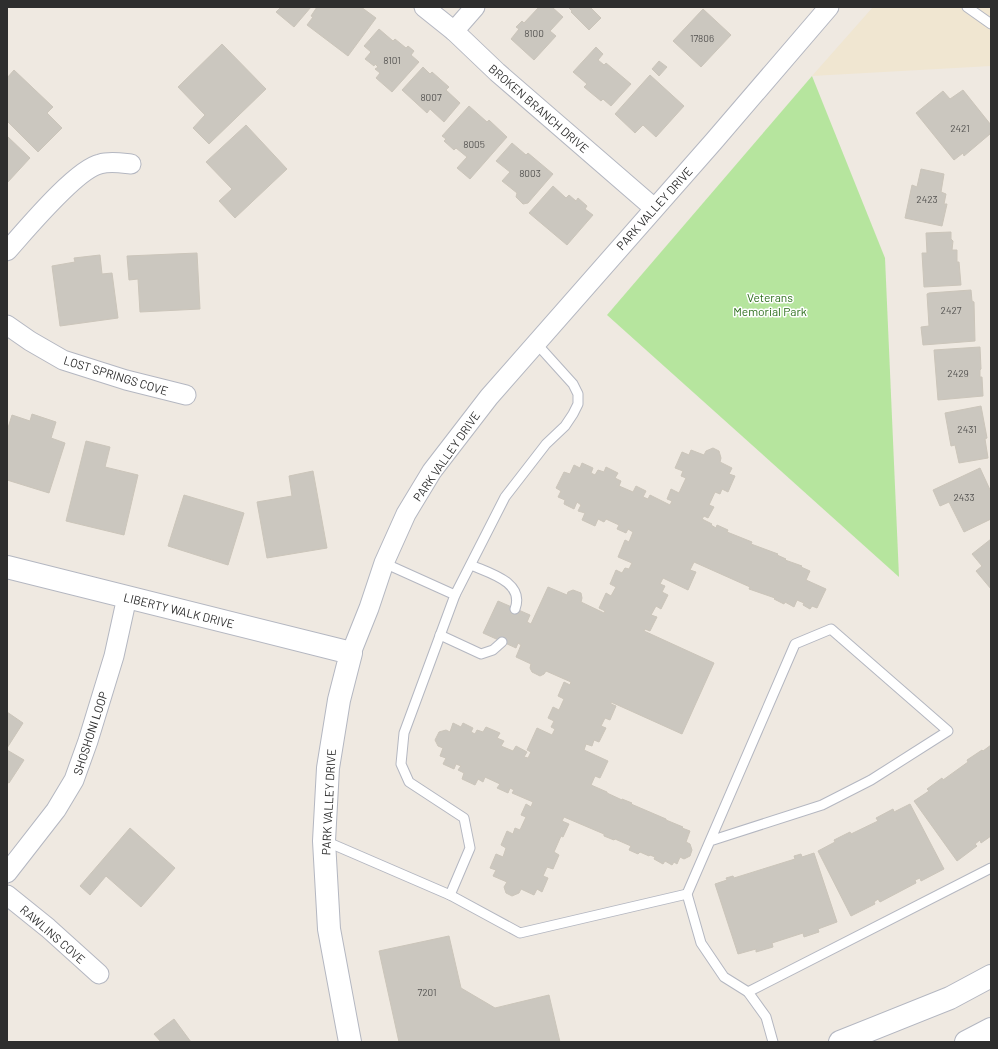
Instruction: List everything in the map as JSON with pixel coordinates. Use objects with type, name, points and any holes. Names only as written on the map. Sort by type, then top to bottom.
[{"type":"street","name":"BROKEN BRANCH DRIVE","points":[[424,7],[454,31],[497,72],[654,208]]},
{"type":"street","points":[[454,31],[475,7]]},
{"type":"street","name":"PARK VALLEY DRIVE","points":[[350,1042],[329,930],[324,841],[328,768],[339,700],[351,653],[369,608],[384,563],[406,514],[432,472],[489,396],[829,7]]},
{"type":"street","points":[[7,251],[66,187],[92,167],[108,163],[131,164]]},
{"type":"street","name":"LOST SPRINGS COVE","points":[[7,325],[30,342],[63,360],[126,380],[186,396]]},
{"type":"street","name":"LIBERTY WALK DRIVE","points":[[7,567],[351,653]]},
{"type":"street","name":"SHOSHONI LOOP","points":[[7,873],[56,810],[74,780],[88,741],[114,656],[127,597]]},
{"type":"street","name":"RAWLINS COVE","points":[[7,895],[48,928],[99,974]]},
{"type":"street","points":[[840,1042],[950,998],[991,976]]},
{"type":"street","points":[[966,1042],[991,1029]]},
{"type":"lane","points":[[967,7],[991,24]]},
{"type":"lane","points":[[450,894],[470,848],[464,818],[409,782],[401,764],[404,733],[455,595],[505,497],[546,444],[565,426],[578,404],[578,394],[573,384],[536,342]]},
{"type":"lane","points":[[384,563],[455,595]]},
{"type":"lane","points":[[471,565],[504,579],[516,594],[518,602],[515,609]]},
{"type":"lane","points":[[710,841],[822,805],[871,780],[948,731],[831,629],[795,644],[687,894],[701,943],[724,977],[748,992],[766,1017],[773,1042]]},
{"type":"lane","points":[[440,635],[480,654],[493,650],[502,642]]},
{"type":"lane","points":[[324,841],[450,894],[520,933],[687,894]]},
{"type":"lane","points":[[748,992],[991,868]]},
{"type":"shaded area","points":[[873,7],[991,7],[991,66],[812,76]]},
{"type":"green space","name":"Veterans Memorial Park","points":[[812,76],[885,258],[899,577],[607,315]]},
{"type":"building","points":[[281,7],[311,7],[294,27],[276,12]]},
{"type":"building","points":[[317,7],[361,7],[376,18],[348,56],[307,25],[313,17],[311,16]]},
{"type":"building","points":[[539,7],[552,7],[563,17],[550,31],[556,36],[534,60],[511,39],[519,29],[516,27],[522,21],[524,23]]},
{"type":"building","points":[[568,7],[592,7],[591,8],[601,18],[589,30]]},
{"type":"building","points":[[703,9],[731,35],[701,67],[673,41]]},
{"type":"building","points":[[379,29],[393,41],[395,39],[406,48],[408,46],[414,51],[411,55],[419,62],[392,92],[376,78],[380,73],[375,69],[378,67],[375,64],[374,66],[365,59],[371,52],[364,46]]},
{"type":"building","points":[[222,44],[266,89],[209,144],[193,128],[205,115],[178,87]]},
{"type":"building","points":[[596,47],[603,54],[598,60],[604,65],[606,63],[631,84],[611,106],[603,99],[601,101],[584,87],[587,84],[573,72]]},
{"type":"building","points":[[659,61],[667,67],[659,76],[652,69]]},
{"type":"building","points":[[423,67],[430,74],[432,72],[449,87],[446,90],[460,103],[444,122],[430,109],[427,113],[402,90]]},
{"type":"building","points":[[14,70],[53,107],[47,113],[62,128],[38,152],[7,121],[7,78]]},
{"type":"building","points":[[650,75],[684,106],[656,137],[643,125],[635,133],[615,114]]},
{"type":"building","points":[[963,90],[991,125],[991,131],[990,134],[964,156],[963,153],[954,160],[916,113],[943,91],[950,99]]},
{"type":"building","points":[[469,106],[487,122],[489,120],[507,137],[470,179],[457,168],[467,157],[456,148],[454,150],[444,141],[446,139],[442,136]]},
{"type":"building","points":[[246,125],[287,169],[235,218],[219,201],[232,189],[206,162]]},
{"type":"building","points":[[7,136],[30,158],[7,183]]},
{"type":"building","points":[[512,143],[526,155],[528,153],[553,174],[528,203],[523,204],[516,197],[517,193],[502,181],[510,172],[496,161]]},
{"type":"building","points":[[921,169],[944,174],[941,192],[946,194],[944,204],[947,204],[942,226],[905,218],[912,185],[917,187]]},
{"type":"building","points":[[553,186],[566,198],[569,195],[576,201],[578,198],[587,206],[585,209],[593,215],[567,245],[529,213]]},
{"type":"building","points":[[951,232],[951,239],[953,241],[952,250],[957,250],[957,262],[959,262],[961,285],[924,287],[922,253],[927,253],[926,233]]},
{"type":"building","points":[[197,253],[200,309],[140,312],[138,279],[129,280],[127,256]]},
{"type":"building","points":[[100,255],[102,274],[112,273],[118,318],[60,326],[52,266],[75,262],[74,258]]},
{"type":"building","points":[[971,290],[972,301],[974,302],[975,341],[923,345],[921,327],[929,326],[927,294]]},
{"type":"building","points":[[980,347],[980,377],[982,377],[983,396],[938,400],[934,350]]},
{"type":"building","points":[[981,406],[987,438],[985,439],[988,458],[959,463],[955,445],[951,446],[945,413]]},
{"type":"building","points":[[32,414],[56,422],[51,438],[65,443],[49,493],[7,480],[7,431],[12,415],[30,421]]},
{"type":"building","points":[[86,441],[110,447],[105,467],[138,475],[124,535],[66,521]]},
{"type":"building","points":[[713,448],[719,451],[721,458],[720,462],[732,468],[729,474],[735,476],[728,492],[722,489],[720,494],[715,492],[709,505],[714,507],[708,518],[704,516],[702,519],[712,524],[711,525],[716,528],[717,525],[728,530],[727,532],[752,542],[751,544],[778,554],[777,555],[786,559],[785,560],[802,566],[801,567],[810,571],[806,580],[826,589],[817,608],[812,606],[810,609],[803,605],[804,603],[797,600],[794,607],[785,602],[784,604],[774,599],[775,598],[749,589],[750,587],[694,562],[690,570],[696,572],[688,590],[663,578],[660,584],[665,586],[662,592],[668,595],[661,609],[656,606],[651,615],[657,617],[650,631],[645,629],[644,631],[714,663],[682,734],[611,702],[611,704],[616,706],[610,720],[605,718],[601,726],[606,728],[599,742],[594,740],[592,746],[586,744],[584,750],[608,761],[600,778],[595,776],[591,785],[690,831],[686,842],[690,844],[692,850],[690,856],[684,859],[680,857],[677,864],[674,862],[672,865],[665,861],[663,864],[654,859],[655,857],[640,852],[638,854],[629,850],[631,846],[604,836],[604,834],[564,817],[562,821],[569,824],[563,837],[561,836],[554,852],[559,855],[553,869],[547,867],[543,876],[548,878],[542,892],[537,889],[534,895],[521,889],[519,893],[512,896],[506,893],[504,887],[507,882],[493,876],[496,870],[490,868],[496,854],[503,857],[506,848],[501,845],[507,831],[513,834],[515,828],[520,830],[526,817],[521,815],[526,804],[531,807],[533,802],[512,793],[514,790],[510,788],[508,793],[497,788],[500,784],[485,777],[483,782],[478,779],[475,785],[462,779],[464,773],[458,770],[461,766],[456,764],[454,769],[443,764],[446,758],[440,756],[443,748],[438,746],[435,740],[439,732],[446,730],[450,732],[453,723],[461,727],[463,723],[473,728],[471,732],[475,734],[477,730],[483,732],[486,727],[500,733],[497,738],[504,741],[501,746],[513,751],[516,746],[527,752],[524,757],[528,758],[531,752],[527,750],[537,728],[552,735],[555,729],[551,727],[554,721],[548,718],[553,707],[559,710],[564,699],[558,696],[564,682],[570,685],[571,682],[546,671],[540,676],[532,672],[530,668],[531,664],[516,657],[521,645],[518,643],[516,648],[483,633],[498,601],[530,615],[527,622],[531,624],[548,587],[567,595],[568,592],[573,590],[581,593],[581,602],[604,613],[605,611],[599,608],[606,593],[611,596],[616,587],[610,584],[616,570],[622,573],[625,568],[629,569],[632,563],[618,557],[625,540],[629,542],[633,532],[628,529],[626,533],[617,529],[619,525],[606,519],[604,522],[598,519],[595,526],[582,520],[585,513],[578,511],[581,505],[577,502],[574,509],[564,504],[565,500],[558,497],[561,491],[556,488],[564,472],[570,474],[574,465],[580,468],[582,463],[593,468],[591,473],[595,475],[598,470],[604,472],[606,467],[618,473],[615,478],[621,481],[619,486],[633,492],[636,486],[646,491],[643,497],[648,499],[650,495],[670,505],[672,501],[667,499],[671,489],[679,493],[686,478],[681,476],[683,471],[675,468],[682,452],[689,455],[691,450],[704,455],[706,451]]},
{"type":"building","points":[[980,468],[991,492],[991,519],[964,532],[949,502],[940,506],[933,490]]},
{"type":"building","points":[[313,471],[327,548],[267,558],[257,502],[292,496],[289,476]]},
{"type":"building","points":[[184,495],[244,513],[228,565],[168,546]]},
{"type":"building","points":[[991,539],[991,589],[976,571],[982,566],[972,554]]},
{"type":"building","points":[[7,712],[23,723],[7,748]]},
{"type":"building","points":[[991,745],[991,836],[981,843],[980,840],[975,844],[977,846],[957,861],[914,801],[929,791],[927,789],[942,778],[943,780],[968,762],[967,760]]},
{"type":"building","points":[[7,750],[24,760],[9,783],[7,782]]},
{"type":"building","points":[[910,804],[944,869],[921,881],[920,878],[915,880],[916,883],[880,902],[878,899],[874,902],[875,904],[851,916],[818,851],[835,842],[834,840],[850,832],[851,834],[878,821],[876,818],[893,809],[894,812]]},
{"type":"building","points":[[130,828],[175,868],[141,907],[106,876],[90,895],[80,886]]},
{"type":"building","points":[[814,853],[837,922],[818,929],[819,932],[804,937],[803,933],[772,943],[773,947],[756,952],[756,949],[738,954],[715,884],[727,880],[726,878],[733,876],[734,878],[795,859],[794,856],[801,854],[802,857]]},
{"type":"building","points":[[449,936],[461,988],[495,1008],[549,995],[560,1042],[399,1042],[379,951]]},
{"type":"building","points":[[174,1019],[191,1042],[161,1042],[154,1034]]}]
